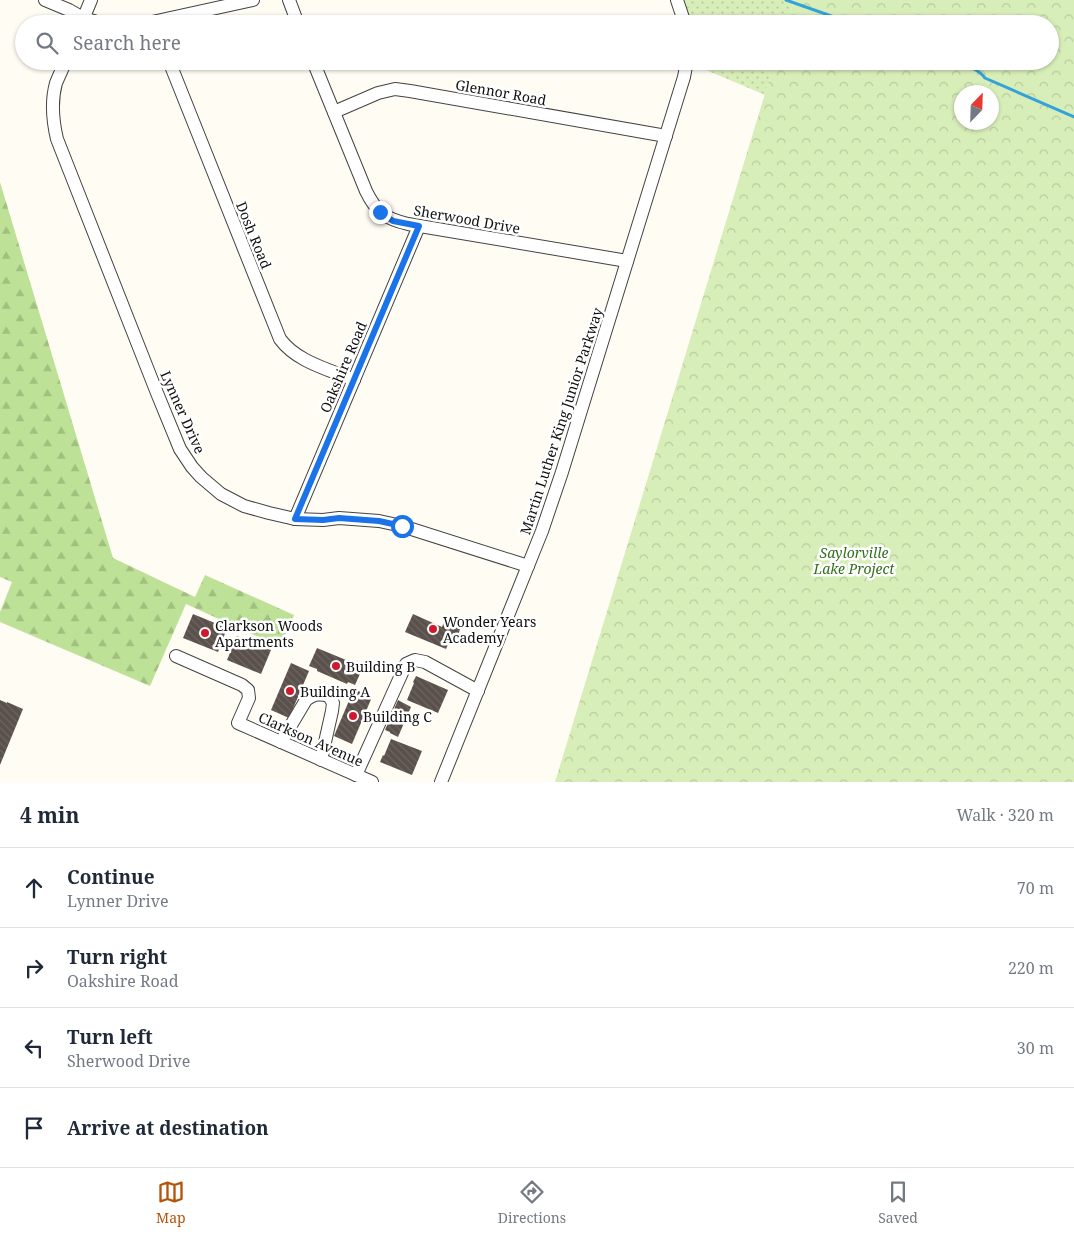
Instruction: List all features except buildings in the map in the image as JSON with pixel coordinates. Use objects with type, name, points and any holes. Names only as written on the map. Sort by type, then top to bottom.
[{"type":"street","points":[[45,0],[69,10],[75,15]]},
{"type":"street","points":[[85,15],[91,0]]},
{"type":"street","points":[[186,15],[253,0]]},
{"type":"street","points":[[289,0],[295,15]]},
{"type":"street","points":[[677,0],[682,15]]},
{"type":"street","name":"Lynner Drive","points":[[62,70],[56,85],[53,108],[57,139],[157,393],[180,449],[192,468],[221,494],[244,506],[295,519],[323,520],[339,518],[379,521],[402,526],[528,566]]},
{"type":"street","name":"Dosh Road","points":[[173,70],[280,339],[286,348],[300,358],[354,380]]},
{"type":"street","name":"Sherwood Drive","points":[[318,70],[370,201],[380,212],[393,221],[627,261]]},
{"type":"street","name":"Martin Luther King Junior Parkway","points":[[441,782],[542,531],[562,472],[685,70]]},
{"type":"street","name":"Glennor Road","points":[[334,112],[378,93],[395,89],[666,136]]},
{"type":"street","name":"Oakshire Road","points":[[295,519],[419,226]]},
{"type":"street","name":"Clarkson Avenue","points":[[176,656],[242,685],[248,690],[249,698],[238,723],[372,782]]},
{"type":"street","points":[[356,775],[406,664],[415,660],[425,662],[478,691]]},
{"type":"street","points":[[281,742],[306,700],[312,695],[321,693],[329,696],[333,703],[321,760]]},
{"type":"green space","points":[[677,0],[794,0],[790,15],[682,15]]},
{"type":"green space","name":"Saylorville Lake Project","points":[[794,0],[1074,0],[1074,782],[555,782],[772,70],[1059,70],[1059,15],[790,15]]},
{"type":"green space","points":[[706,70],[772,70],[765,95]]},
{"type":"green space","points":[[0,182],[113,558],[195,597],[205,575],[294,615],[280,647],[186,604],[150,686],[0,622],[0,612],[12,582],[0,577]]},
{"type":"waterway","points":[[786,0],[828,15]]},
{"type":"waterway","points":[[976,70],[985,78],[1074,117]]},
{"type":"place","name":"Wonder Years Academy","points":[[433,629]]},
{"type":"place","name":"Clarkson Woods Apartments","points":[[205,633]]},
{"type":"place","name":"Building B","points":[[336,666]]},
{"type":"place","name":"Building A","points":[[290,691]]},
{"type":"place","name":"Building C","points":[[353,716]]},
{"type":"route","points":[[380,212],[393,221],[419,226],[295,519],[323,520],[339,518],[379,521],[402,526]]}]
